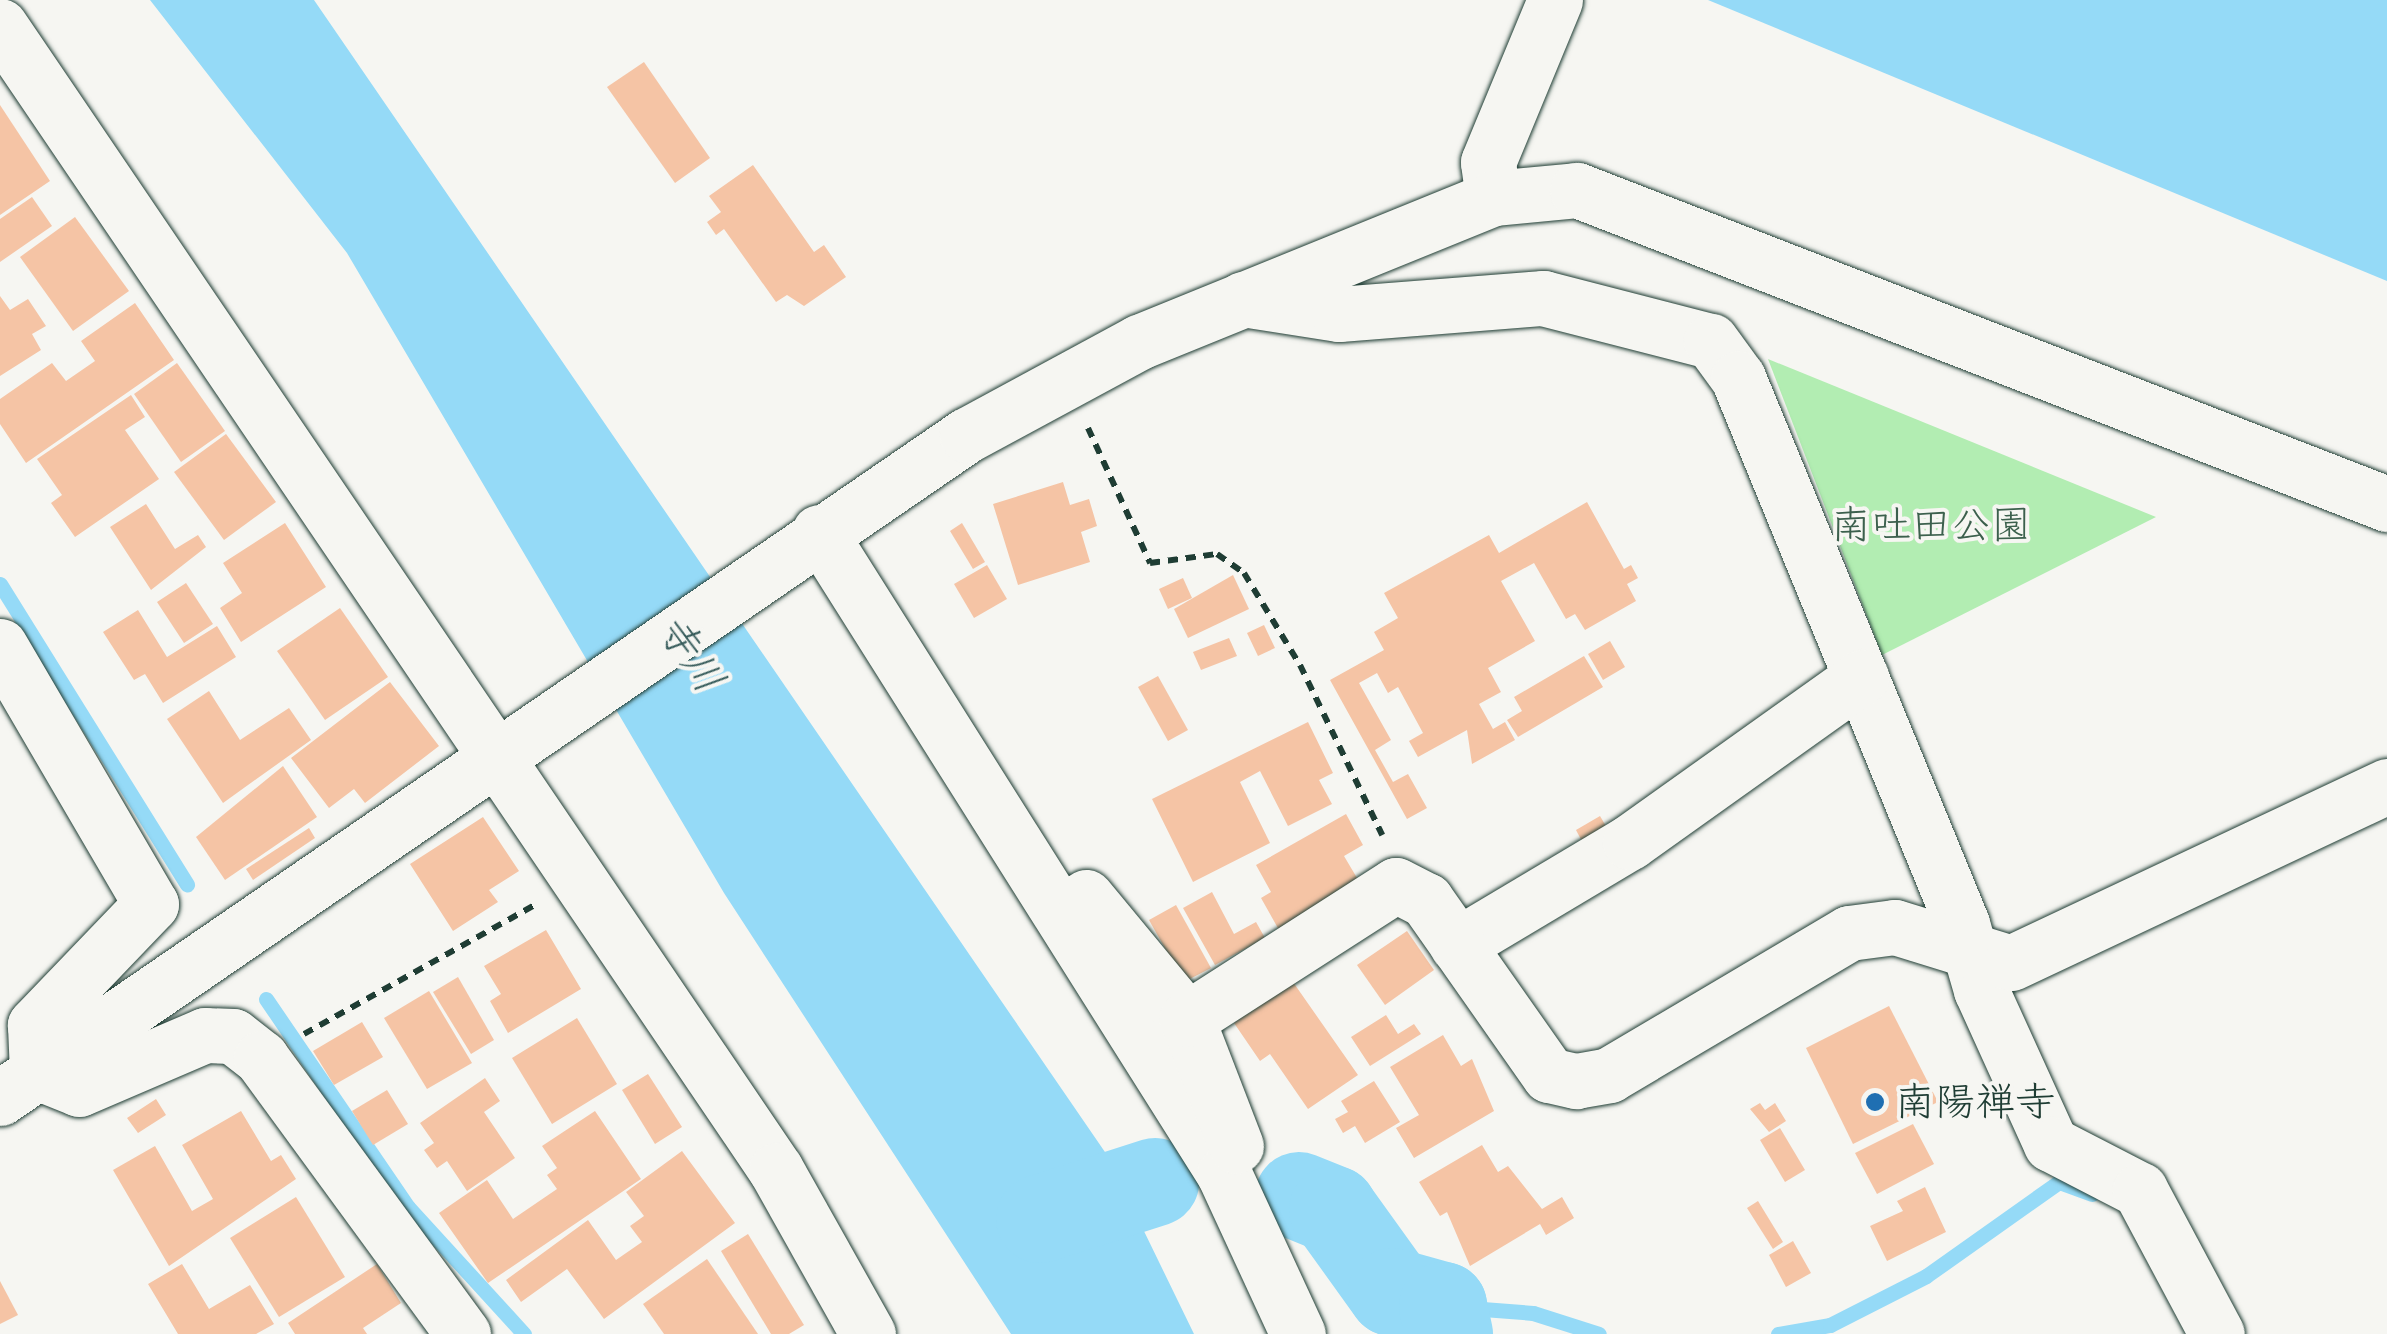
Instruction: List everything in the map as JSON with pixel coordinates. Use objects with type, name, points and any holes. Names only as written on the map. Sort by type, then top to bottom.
[{"type":"street","points":[[1493,198],[1488,162],[1555,0]]},
{"type":"street","points":[[0,26],[503,750],[582,879],[776,1170],[868,1334]]},
{"type":"street","points":[[18,1085],[810,536],[1067,381],[1240,299],[1493,198],[1576,190],[2387,504]]},
{"type":"street","points":[[1240,299],[1339,314],[1543,298],[1710,341],[1738,378],[1962,924],[1968,955],[2051,1144],[2140,1190],[2217,1334]]},
{"type":"street","points":[[810,536],[1025,854],[1235,1196],[1298,1334]]},
{"type":"street","points":[[0,646],[151,904],[36,1026],[18,1085]]},
{"type":"street","points":[[1457,944],[1630,842],[1861,677]]},
{"type":"street","points":[[1187,1019],[1396,886],[1426,900],[1550,1075],[1576,1081],[1609,1076],[1848,933],[1895,927],[1968,955],[2011,963],[2387,786]]},
{"type":"street","points":[[1025,854],[1060,866],[1187,1019],[1244,1166],[1235,1196]]},
{"type":"street","points":[[18,1085],[79,1089],[205,1035],[233,1036],[261,1058],[463,1334]]},
{"type":"path","points":[[1067,381],[1150,563],[1217,554],[1244,573],[1300,665],[1380,832],[1396,886]]},
{"type":"path","points":[[261,1058],[582,879]]},
{"type":"green space","name":"南吐田公園","points":[[1768,359],[2156,517],[1882,655]]},
{"type":"water","name":"寺川","points":[[150,0],[314,0],[1107,1155],[1194,1334],[1011,1334],[724,893],[347,253]]},
{"type":"water","points":[[1708,0],[2387,0],[2387,281]]},
{"type":"building","points":[[644,62],[710,158],[675,183],[607,87]]},
{"type":"building","points":[[0,105],[50,181],[0,215]]},
{"type":"building","points":[[753,165],[814,252],[824,245],[846,277],[804,306],[787,295],[776,302],[724,229],[716,235],[707,222],[721,212],[709,196]]},
{"type":"building","points":[[32,197],[52,226],[0,262],[0,219]]},
{"type":"building","points":[[75,217],[129,291],[73,331],[20,257]]},
{"type":"building","points":[[0,296],[10,310],[28,299],[46,326],[32,334],[41,350],[0,376]]},
{"type":"building","points":[[135,303],[174,360],[26,463],[0,424],[0,399],[52,363],[66,381],[95,361],[81,341]]},
{"type":"building","points":[[177,363],[225,431],[181,462],[134,394]]},
{"type":"building","points":[[131,395],[145,417],[125,430],[159,479],[75,537],[51,503],[62,495],[37,459]]},
{"type":"building","points":[[226,434],[276,502],[224,540],[174,472]]},
{"type":"building","points":[[1063,482],[1070,505],[1089,499],[1097,526],[1081,532],[1090,562],[1018,585],[993,504]]},
{"type":"building","points":[[1587,502],[1624,569],[1631,565],[1638,578],[1627,584],[1636,601],[1585,630],[1575,614],[1566,619],[1534,563],[1501,581],[1535,641],[1488,668],[1501,692],[1479,704],[1493,729],[1505,722],[1515,740],[1472,764],[1467,730],[1418,757],[1409,741],[1423,733],[1398,687],[1388,693],[1377,673],[1359,683],[1391,740],[1375,750],[1393,782],[1408,774],[1427,808],[1407,819],[1330,680],[1384,650],[1374,632],[1398,618],[1384,593],[1489,535],[1499,553]]},
{"type":"building","points":[[146,504],[175,549],[198,535],[206,547],[151,590],[110,527]]},
{"type":"building","points":[[285,523],[326,587],[241,642],[220,608],[242,593],[223,563]]},
{"type":"building","points":[[962,523],[985,562],[973,569],[950,531]]},
{"type":"building","points":[[987,565],[1007,599],[974,618],[954,584]]},
{"type":"building","points":[[1233,575],[1249,609],[1188,638],[1174,609]]},
{"type":"building","points":[[1183,578],[1192,598],[1168,609],[1159,589]]},
{"type":"building","points":[[186,583],[213,624],[184,643],[157,602]]},
{"type":"building","points":[[340,608],[388,677],[325,720],[277,651]]},
{"type":"building","points":[[138,610],[167,657],[217,626],[236,657],[163,703],[145,674],[134,680],[103,632]]},
{"type":"building","points":[[1264,625],[1275,648],[1258,656],[1247,633]]},
{"type":"building","points":[[1229,638],[1237,656],[1201,670],[1193,652]]},
{"type":"building","points":[[1610,641],[1625,667],[1603,680],[1588,654]]},
{"type":"building","points":[[1584,656],[1603,687],[1518,737],[1507,720],[1522,711],[1514,697]]},
{"type":"building","points":[[1158,676],[1188,730],[1168,741],[1138,687]]},
{"type":"building","points":[[390,682],[439,746],[365,803],[354,789],[329,808],[291,758]]},
{"type":"building","points":[[209,691],[240,740],[289,708],[311,740],[223,803],[167,719]]},
{"type":"building","points":[[1308,722],[1333,773],[1319,780],[1332,804],[1288,826],[1260,771],[1240,782],[1270,843],[1193,882],[1152,799]]},
{"type":"building","points":[[283,766],[317,817],[225,880],[196,837]]},
{"type":"building","points":[[1346,814],[1363,845],[1344,856],[1360,883],[1279,930],[1261,898],[1271,892],[1256,865]]},
{"type":"building","points":[[1600,816],[1610,833],[1585,847],[1576,830]]},
{"type":"building","points":[[483,817],[519,871],[489,890],[498,902],[453,931],[410,864]]},
{"type":"building","points":[[309,828],[315,838],[253,880],[246,869]]},
{"type":"building","points":[[1212,892],[1234,934],[1256,922],[1265,938],[1215,965],[1183,908]]},
{"type":"building","points":[[1176,905],[1211,968],[1184,982],[1149,920]]},
{"type":"building","points":[[546,930],[581,989],[508,1033],[490,1001],[501,994],[484,966]]},
{"type":"building","points":[[1407,931],[1434,970],[1385,1005],[1357,965]]},
{"type":"building","points":[[458,977],[494,1040],[471,1054],[433,992]]},
{"type":"building","points":[[1293,982],[1358,1075],[1308,1109],[1270,1054],[1260,1061],[1234,1023]]},
{"type":"building","points":[[429,991],[472,1063],[427,1089],[384,1018]]},
{"type":"building","points":[[1889,1006],[1938,1102],[1853,1144],[1806,1048]]},
{"type":"building","points":[[1386,1015],[1398,1034],[1414,1024],[1421,1034],[1370,1066],[1351,1037]]},
{"type":"building","points":[[577,1018],[617,1084],[552,1124],[512,1058]]},
{"type":"building","points":[[362,1022],[383,1057],[334,1085],[313,1051]]},
{"type":"building","points":[[1443,1035],[1461,1066],[1472,1059],[1494,1111],[1414,1158],[1396,1128],[1419,1115],[1390,1067]]},
{"type":"building","points":[[648,1074],[682,1127],[655,1144],[622,1090]]},
{"type":"building","points":[[485,1078],[500,1101],[484,1112],[515,1158],[467,1191],[447,1161],[437,1168],[424,1150],[434,1143],[420,1123]]},
{"type":"building","points":[[1374,1081],[1400,1122],[1365,1143],[1355,1126],[1343,1133],[1335,1119],[1348,1112],[1341,1101]]},
{"type":"building","points":[[387,1090],[408,1124],[373,1145],[352,1111]]},
{"type":"building","points":[[156,1099],[166,1115],[138,1133],[127,1118]]},
{"type":"building","points":[[1760,1103],[1765,1110],[1775,1103],[1786,1121],[1769,1132],[1750,1109]]},
{"type":"building","points":[[241,1111],[271,1161],[281,1155],[296,1179],[169,1266],[113,1170],[155,1146],[192,1211],[213,1199],[182,1145]]},
{"type":"building","points":[[595,1111],[641,1179],[488,1283],[439,1213],[487,1180],[513,1219],[557,1189],[547,1175],[557,1168],[542,1146]]},
{"type":"building","points":[[1913,1124],[1934,1164],[1877,1194],[1855,1153]]},
{"type":"building","points":[[1780,1128],[1805,1170],[1785,1182],[1760,1140]]},
{"type":"building","points":[[1482,1145],[1498,1172],[1508,1166],[1542,1209],[1562,1197],[1574,1218],[1546,1235],[1540,1224],[1470,1266],[1447,1212],[1440,1216],[1419,1182]]},
{"type":"building","points":[[682,1151],[735,1223],[604,1319],[567,1269],[521,1302],[506,1280],[588,1220],[616,1260],[642,1242],[630,1226],[644,1216],[626,1192]]},
{"type":"building","points":[[1925,1187],[1946,1232],[1887,1261],[1870,1226],[1903,1211],[1897,1201]]},
{"type":"building","points":[[296,1197],[345,1277],[279,1317],[230,1238]]},
{"type":"building","points":[[1758,1201],[1783,1242],[1773,1249],[1747,1208]]},
{"type":"building","points":[[748,1234],[804,1325],[789,1334],[771,1334],[721,1251]]},
{"type":"building","points":[[1793,1241],[1811,1273],[1786,1287],[1769,1255]]},
{"type":"building","points":[[707,1259],[758,1334],[664,1334],[643,1304]]},
{"type":"building","points":[[182,1264],[209,1309],[250,1285],[274,1324],[256,1334],[178,1334],[148,1284]]},
{"type":"building","points":[[377,1264],[401,1303],[363,1328],[367,1334],[295,1334],[288,1323]]},
{"type":"building","points":[[0,1281],[18,1315],[0,1324]]},
{"type":"waterway","points":[[0,584],[187,885]]},
{"type":"waterway","points":[[266,999],[408,1207],[524,1334]]},
{"type":"waterway","points":[[1040,1219],[1155,1182]]},
{"type":"waterway","points":[[1778,1334],[1830,1325],[1926,1276],[2059,1182],[2092,1194]]},
{"type":"waterway","points":[[1299,1196],[1333,1210],[1392,1292],[1443,1306],[1449,1334]]},
{"type":"waterway","points":[[1443,1306],[1533,1313],[1599,1334]]},
{"type":"place","name":"南陽禅寺","points":[[1875,1102]]}]
